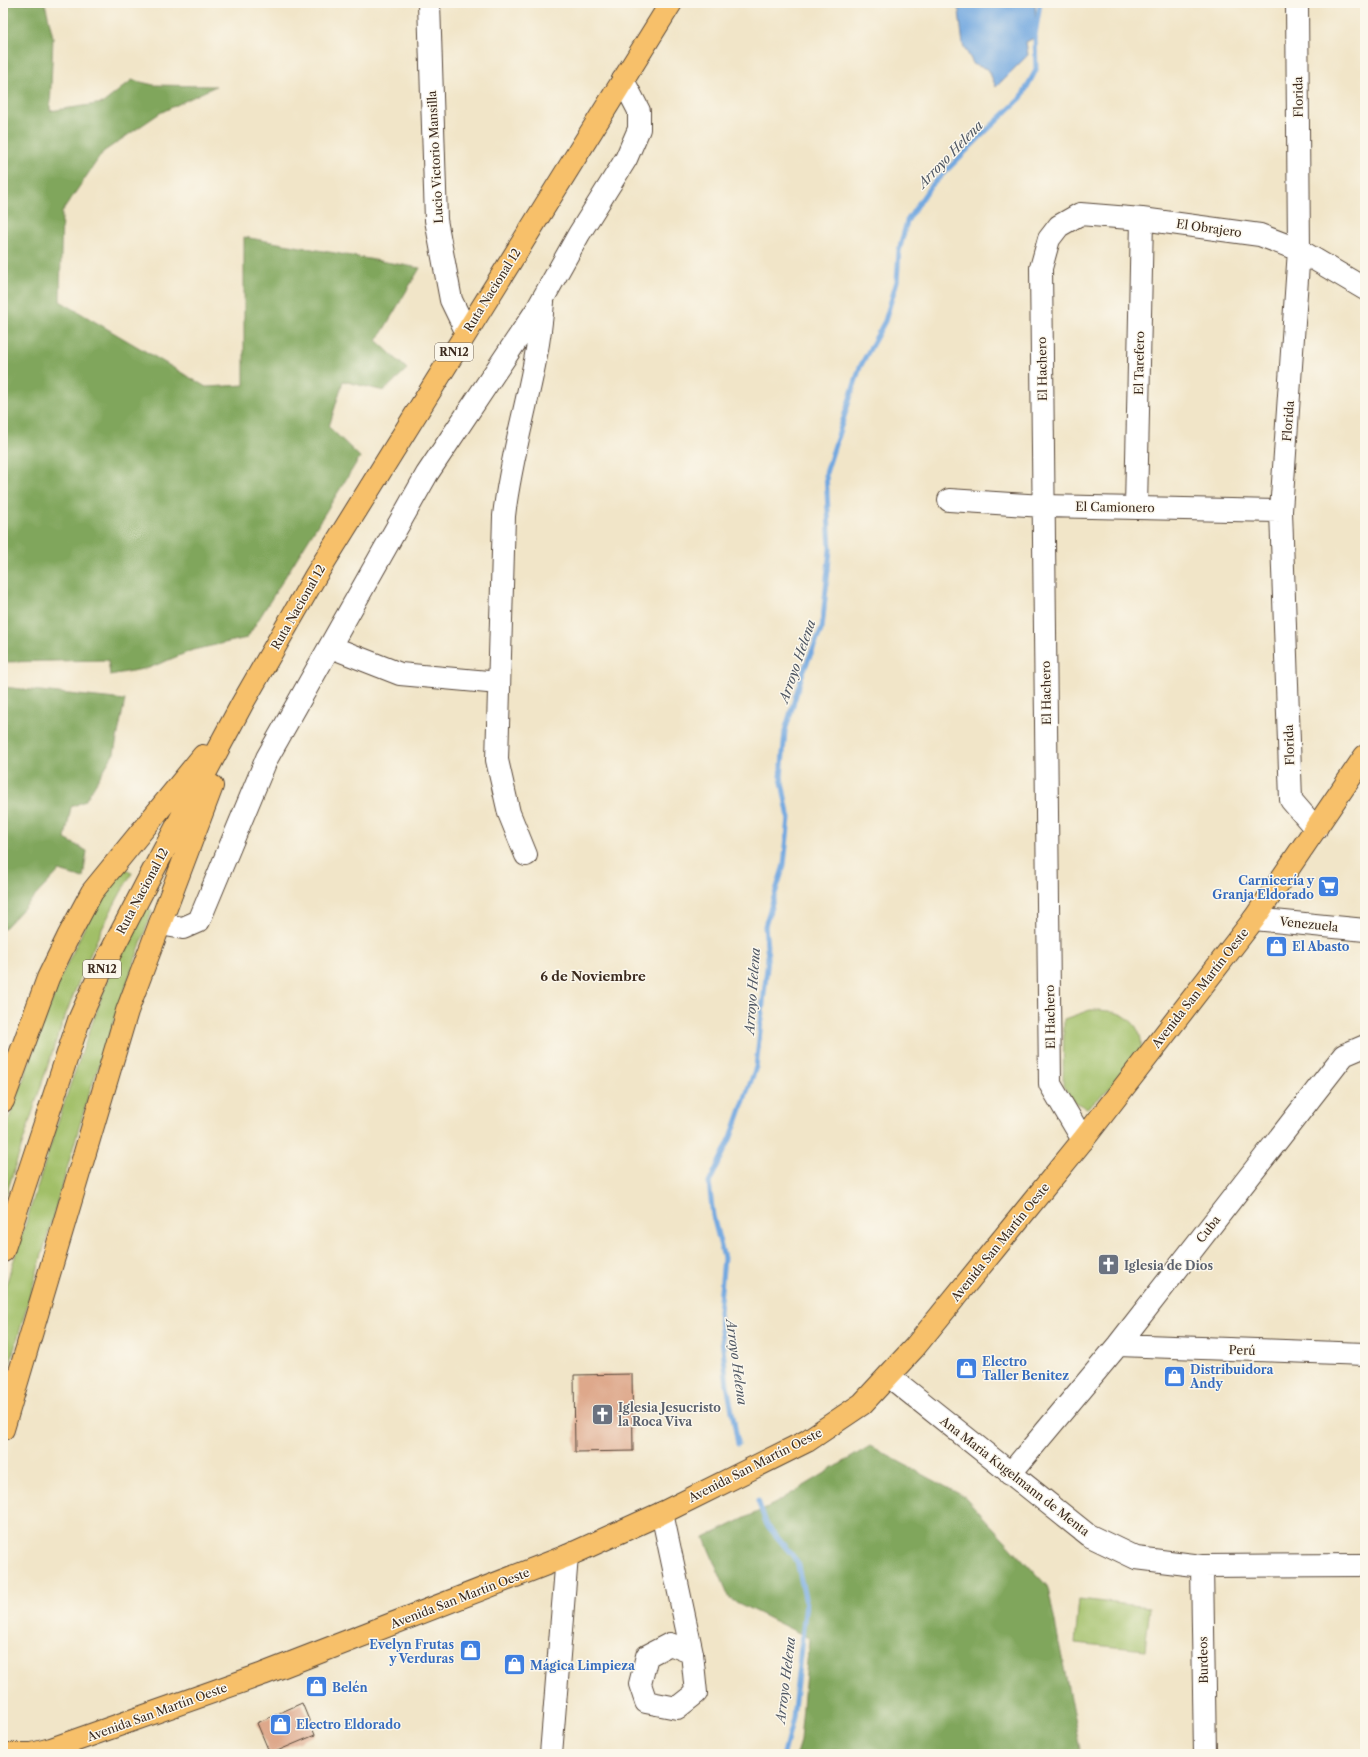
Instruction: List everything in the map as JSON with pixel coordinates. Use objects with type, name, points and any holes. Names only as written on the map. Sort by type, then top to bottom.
[{"type":"main road","name":"Ruta Nacional 12","points":[[3,1250],[79,1020],[101,971],[242,704],[316,576],[466,331],[671,3]]},
{"type":"main road","points":[[3,1429],[127,1011],[242,704]]},
{"type":"main road","points":[[3,1101],[48,978],[92,892],[171,796],[242,704]]},
{"type":"main road","name":"Avenida San Martín Oeste","points":[[3,1754],[40,1753],[264,1674],[567,1556],[662,1513],[807,1441],[862,1404],[889,1376],[1083,1140],[1254,919],[1365,756]]},
{"type":"street","name":"Lucio Victorio Mansilla","points":[[429,3],[436,220],[451,300],[466,331]]},
{"type":"street","name":"Florida","points":[[1297,3],[1299,250],[1281,511],[1291,800],[1316,829]]},
{"type":"street","points":[[160,924],[183,928],[199,921],[267,758],[331,647],[427,474],[543,299],[579,234],[626,159],[639,129],[639,112],[623,80]]},
{"type":"street","name":"El Obrajero","points":[[1049,239],[1059,226],[1080,214],[1142,219],[1260,235],[1299,250],[1365,289]]},
{"type":"street","name":"El Tarefero","points":[[1136,508],[1142,219]]},
{"type":"street","name":"El Hachero","points":[[1049,239],[1040,268],[1050,1084],[1083,1140]]},
{"type":"street","points":[[526,854],[509,813],[498,760],[504,516],[508,480],[541,332],[543,299]]},
{"type":"street","name":"El Camionero","points":[[949,500],[1044,506],[1281,511]]},
{"type":"street","points":[[331,647],[400,674],[499,682]]},
{"type":"street","name":"Venezuela","points":[[1254,919],[1365,930]]},
{"type":"street","name":"Cuba","points":[[1010,1474],[1118,1345],[1344,1055],[1365,1046]]},
{"type":"street","name":"Perú","points":[[1118,1345],[1365,1354]]},
{"type":"street","name":"Ana Maria Kugelmann de Menta","points":[[889,1376],[1088,1535],[1136,1558],[1202,1566],[1365,1565]]},
{"type":"street","points":[[662,1513],[692,1653]]},
{"type":"street","points":[[551,1754],[567,1556]]},
{"type":"street","name":"Burdeos","points":[[1202,1566],[1205,1754]]},
{"type":"green space","points":[[3,3],[45,3],[53,37],[50,111],[103,103],[132,80],[154,85],[216,86],[160,113],[103,152],[62,212],[60,301],[206,387],[244,385],[244,237],[420,268],[377,341],[407,369],[384,391],[343,381],[329,427],[360,457],[247,638],[193,650],[149,668],[110,675],[108,660],[3,662]]},
{"type":"green space","points":[[3,687],[125,700],[114,753],[85,801],[71,807],[65,839],[87,851],[83,878],[59,871],[3,930]]},
{"type":"green space","points":[[123,866],[132,873],[110,912],[74,993],[58,1035],[3,1204],[3,1135],[59,981],[99,897]]},
{"type":"green space","points":[[145,907],[152,911],[88,1097],[3,1388],[3,1294],[69,1088],[111,971]]},
{"type":"green space","points":[[1090,1010],[1116,1012],[1127,1018],[1138,1030],[1141,1039],[1141,1046],[1140,1053],[1132,1066],[1087,1108],[1074,1102],[1063,1086],[1064,1019]]},
{"type":"green space","points":[[870,1446],[965,1497],[1048,1587],[1081,1754],[796,1754],[800,1741],[809,1638],[730,1599],[704,1538],[774,1504]]},
{"type":"green space","points":[[1079,1599],[1150,1607],[1145,1650],[1075,1643]]},
{"type":"water","points":[[955,3],[1035,3],[1036,37],[1026,42],[1028,55],[996,87],[988,69],[974,65],[963,45],[959,11]]},
{"type":"building","points":[[632,1374],[633,1451],[575,1452],[574,1375]]},
{"type":"building","points":[[302,1703],[315,1735],[270,1754],[257,1723]]},
{"type":"waterway","name":"Arroyo Helena","points":[[738,1444],[727,1384],[719,1312],[724,1258],[713,1216],[709,1183],[731,1137],[756,1067],[768,958],[765,926],[784,865],[789,818],[781,777],[785,731],[803,672],[822,628],[830,549],[826,473],[860,367],[885,321],[897,281],[899,251],[907,221],[930,187],[1021,98],[1036,70],[1035,35],[1040,3]]},
{"type":"waterway","name":"Arroyo Helena","points":[[758,1501],[767,1525],[797,1561],[806,1603],[793,1718],[784,1754]]},
{"type":"place","name":"Carnicería y Granja Eldorado","points":[[1329,887]]},
{"type":"place","name":"El Abasto","points":[[1276,946]]},
{"type":"place","name":"Iglesia de Dios","points":[[1108,1265]]},
{"type":"place","name":"Electro Taller Benitez","points":[[966,1368]]},
{"type":"place","name":"Distribuidora Andy","points":[[1174,1376]]},
{"type":"place","name":"Iglesia Jesucristo la Roca Viva","points":[[602,1414]]},
{"type":"place","name":"Evelyn Frutas y Verduras","points":[[470,1651]]},
{"type":"place","name":"Mágica Limpieza","points":[[514,1665]]},
{"type":"place","name":"Belén","points":[[317,1687]]},
{"type":"place","name":"Electro Eldorado","points":[[281,1724]]},
{"type":"district","name":"6 de Noviembre","points":[[593,976]]}]
